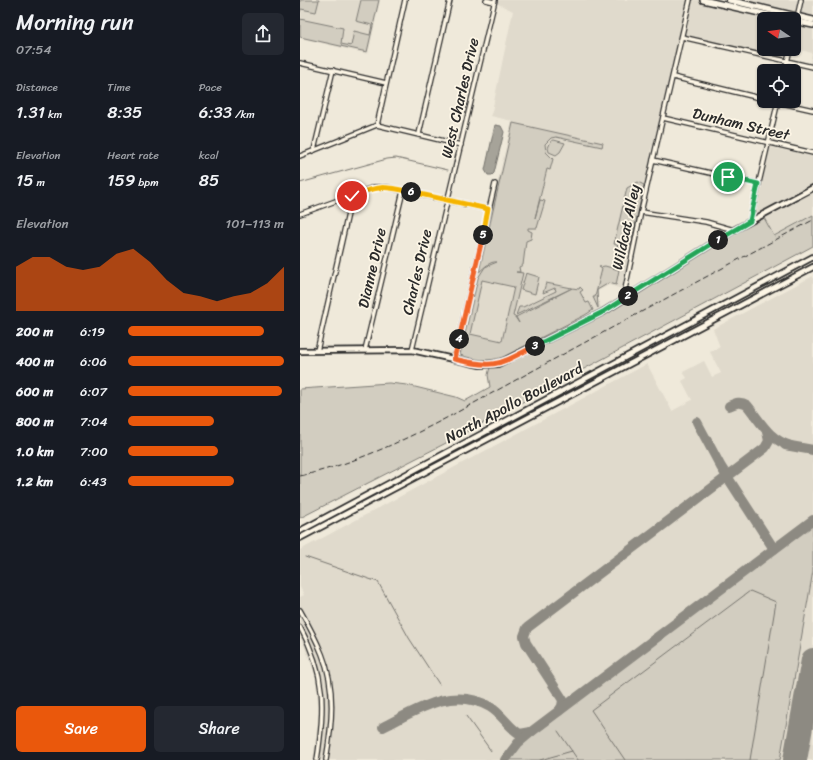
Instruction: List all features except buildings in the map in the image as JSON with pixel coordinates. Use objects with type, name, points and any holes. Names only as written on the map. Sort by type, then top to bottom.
[{"type":"main road","points":[[703,0],[757,12]]},
{"type":"main road","points":[[729,0],[744,1],[774,12]]},
{"type":"main road","points":[[801,20],[813,20]]},
{"type":"main road","points":[[801,21],[813,25]]},
{"type":"street","points":[[377,125],[405,0]]},
{"type":"street","points":[[419,134],[450,0]]},
{"type":"street","points":[[486,0],[494,1]]},
{"type":"street","name":"Wildcat Alley","points":[[623,299],[641,212],[690,0]]},
{"type":"street","points":[[798,12],[801,0]]},
{"type":"street","name":"West Charles Drive","points":[[446,200],[461,145],[494,1]]},
{"type":"street","points":[[744,1],[744,9]]},
{"type":"street","points":[[682,37],[813,66]]},
{"type":"street","points":[[786,64],[788,56]]},
{"type":"street","points":[[300,63],[386,83]]},
{"type":"street","points":[[314,150],[333,70]]},
{"type":"street","points":[[673,77],[757,97]]},
{"type":"street","points":[[801,107],[813,110]]},
{"type":"street","points":[[750,221],[776,108]]},
{"type":"street","name":"Dunham Street","points":[[663,118],[813,153]]},
{"type":"street","points":[[300,156],[377,125],[461,145]]},
{"type":"street","points":[[653,160],[758,184]]},
{"type":"street","points":[[454,359],[495,184]]},
{"type":"street","points":[[300,214],[374,187],[402,190],[488,209]]},
{"type":"street","points":[[300,351],[412,350],[488,366],[508,360],[603,312],[734,230],[813,188]]},
{"type":"street","name":"Dianne Drive","points":[[366,350],[402,190]]},
{"type":"street","points":[[317,351],[352,196]]},
{"type":"street","name":"Charles Drive","points":[[412,350],[446,200]]},
{"type":"street","points":[[641,212],[706,222],[734,230]]},
{"type":"street","name":"North Apollo Boulevard","points":[[300,530],[813,257]]},
{"type":"street","name":"North Apollo Boulevard","points":[[300,538],[813,267]]},
{"type":"street","points":[[300,610],[323,654],[330,682],[332,708],[326,760]]},
{"type":"street","points":[[300,627],[315,662],[321,684],[323,707],[317,760]]},
{"type":"shaded area","points":[[300,0],[380,0],[368,54],[300,38]]},
{"type":"shaded area","points":[[300,0],[319,0],[316,12],[301,9],[300,12]]},
{"type":"shaded area","points":[[361,0],[379,0],[367,52],[300,37],[300,19],[343,28],[341,44],[351,46],[354,31],[370,35],[372,25],[356,21]]},
{"type":"shaded area","points":[[495,0],[716,0],[743,6],[745,0],[813,0],[813,64],[810,64],[812,53],[801,50],[801,12],[757,12],[757,54],[682,37],[663,118],[650,153],[654,154],[625,290],[609,285],[598,291],[598,300],[603,312],[507,360],[488,366],[456,360],[512,121],[491,116],[513,11],[494,2]]},
{"type":"shaded area","points":[[765,56],[788,56],[787,61]]},
{"type":"shaded area","points":[[513,123],[603,143],[602,147],[556,137],[551,138],[545,144],[546,152],[553,159],[550,170],[547,169],[535,218],[540,200],[545,201],[537,228],[528,228],[528,230],[532,232],[531,239],[526,241],[523,265],[519,267],[520,272],[516,272],[523,273],[513,316],[519,323],[516,317],[572,288],[579,289],[580,287],[583,290],[580,292],[586,303],[589,302],[593,310],[503,357],[492,360],[482,360],[460,355],[478,278],[485,267],[497,262],[490,263],[485,266],[479,272]],"holes":[[[482,280],[514,287],[502,341],[470,334]]]},
{"type":"shaded area","points":[[495,125],[501,126],[504,132],[494,173],[492,175],[488,175],[485,170]]},
{"type":"shaded area","points":[[554,140],[565,143],[560,152],[556,155],[549,152],[548,148],[551,141]]},
{"type":"shaded area","points":[[770,147],[813,156],[813,185],[754,217]]},
{"type":"shaded area","points":[[638,182],[644,185],[631,245],[623,248],[614,244],[627,188]]},
{"type":"shaded area","points":[[813,190],[813,215],[774,236],[763,216]]},
{"type":"shaded area","points":[[813,215],[813,246],[446,443],[300,518],[300,389],[389,383],[407,385],[456,397],[465,401],[490,387],[488,375],[490,367],[525,354],[585,322],[763,216],[774,236]]},
{"type":"shaded area","points":[[605,266],[619,270],[616,285],[609,283],[597,290],[598,308],[593,297],[595,297],[602,269],[599,267]]},
{"type":"shaded area","points":[[526,273],[539,277],[535,294],[521,290]]},
{"type":"shaded area","points":[[813,276],[813,760],[313,760],[319,713],[315,673],[300,636],[300,597],[304,595],[300,587],[300,550],[647,364],[672,411],[692,400],[682,381],[687,378],[683,372],[704,361],[712,377],[721,373],[710,352],[720,347],[713,329]]},
{"type":"shaded area","points":[[546,283],[572,288],[516,315],[519,307],[523,307],[556,291],[555,288],[543,293]]},
{"type":"shaded area","points":[[813,524],[813,571],[780,760],[509,760],[522,744]]},
{"type":"waterway","points":[[300,183],[387,159],[396,158],[448,170]]},
{"type":"waterway","points":[[305,557],[378,582],[409,638],[439,684]]},
{"type":"waterway","points":[[625,760],[591,710],[750,591],[776,602],[750,760]]},
{"type":"waterway","points":[[466,716],[491,751]]},
{"type":"waterway","points":[[558,731],[578,760]]},
{"type":"waterway","points":[[540,760],[572,751]]},
{"type":"taxiway","points":[[729,406],[738,403],[747,405],[761,424],[776,439],[791,446]]},
{"type":"taxiway","points":[[697,422],[721,467],[774,549]]},
{"type":"taxiway","points":[[559,711],[563,700],[526,643],[524,636],[527,628],[765,448],[769,441],[767,432]]},
{"type":"taxiway","points":[[785,445],[813,450]]},
{"type":"taxiway","points":[[505,760],[518,743],[531,732],[813,520]]},
{"type":"taxiway","points":[[383,727],[435,702],[462,698],[476,701],[490,707],[520,734],[531,732]]},
{"type":"runway","points":[[795,760],[813,660]]},
{"type":"railway","points":[[300,476],[331,468],[362,457],[421,431],[813,220]]},
{"type":"route","points":[[352,196],[374,187],[386,187],[488,209],[454,359],[488,366],[508,360],[603,312],[750,221],[758,184],[728,177]]}]
